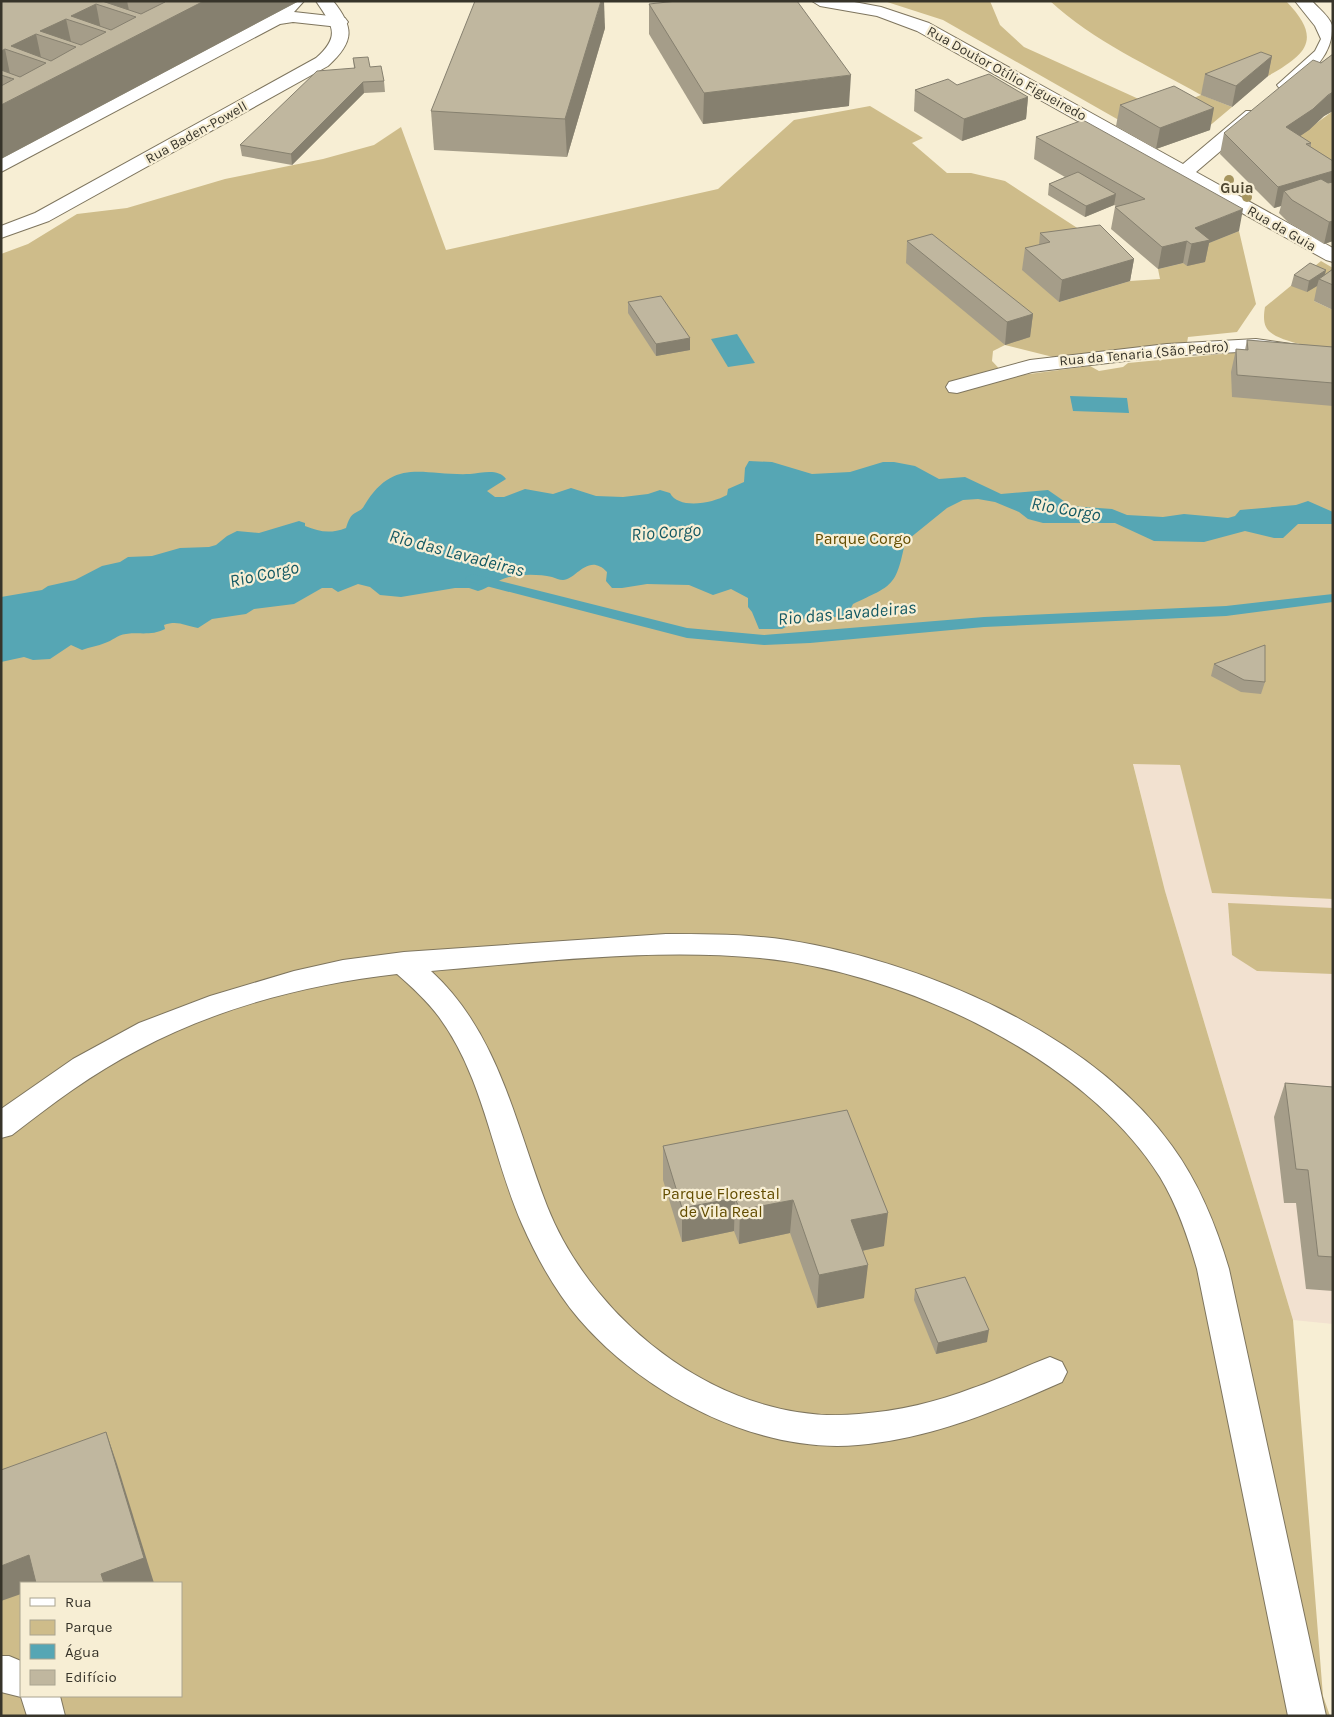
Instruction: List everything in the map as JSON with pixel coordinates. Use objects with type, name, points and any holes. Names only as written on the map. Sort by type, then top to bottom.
[{"type":"street","points":[[1,166],[275,20],[296,1]]},
{"type":"street","points":[[324,1],[339,22]]},
{"type":"street","name":"Rua Doutor Otílio Figueiredo","points":[[820,1],[881,12],[923,27],[1185,172]]},
{"type":"street","points":[[1185,172],[1322,54],[1331,33],[1302,1]]},
{"type":"street","points":[[275,20],[293,17],[339,22]]},
{"type":"street","name":"Rua Baden-Powell","points":[[1,232],[18,228],[42,217],[322,62],[339,46],[342,39],[339,22]]},
{"type":"street","name":"Rua da Guia","points":[[1185,172],[1333,256]]},
{"type":"street","name":"Rua da Tenaria (São Pedro)","points":[[957,387],[1030,366],[1167,350],[1256,345],[1333,356]]},
{"type":"street","points":[[1,1126],[80,1070],[121,1045],[170,1022],[272,988],[310,978],[368,967],[648,946],[714,944],[799,952],[882,974],[954,999],[1026,1036],[1095,1085],[1151,1141],[1191,1205],[1204,1236],[1213,1269],[1307,1716]]},
{"type":"street","points":[[403,963],[429,986],[451,1012],[470,1041],[493,1095],[537,1220],[576,1292],[600,1321],[634,1351],[663,1371],[705,1397],[741,1414],[782,1425],[831,1431],[898,1425],[952,1412],[1001,1394],[1050,1372]]},
{"type":"street","points":[[1,1674],[20,1679]]},
{"type":"street","points":[[40,1697],[45,1706],[46,1716]]},
{"type":"shaded area","points":[[1133,763],[1180,765],[1213,893],[1333,899],[1333,1324],[1293,1320],[1165,891]]},
{"type":"green space","points":[[884,1],[990,1],[1000,25],[1024,47],[1163,110],[1124,123],[943,20]]},
{"type":"green space","points":[[1050,1],[1286,1],[1297,14],[1307,36],[1301,53],[1268,76],[1257,73],[1202,95],[1232,107],[1207,128],[1171,107],[1201,95],[1103,41]]},
{"type":"green space","name":"Parque Florestal de Vila Real","points":[[870,106],[923,138],[912,143],[947,173],[971,173],[1005,181],[1085,233],[1059,302],[1130,281],[1160,279],[1158,269],[1183,263],[1191,250],[1239,231],[1256,304],[1237,332],[1188,337],[1187,343],[1053,357],[1005,345],[993,351],[992,361],[1007,377],[1090,366],[1099,371],[1123,367],[1128,363],[1243,352],[1333,361],[1333,899],[1212,893],[1180,765],[1133,764],[1165,891],[1293,1320],[1323,1696],[1330,1716],[1,1716],[1,254],[28,244],[77,214],[127,208],[225,179],[323,159],[374,145],[401,127],[446,250],[718,189],[794,120]]},
{"type":"green space","points":[[1333,111],[1333,186],[1281,149]]},
{"type":"green space","points":[[1321,261],[1333,268],[1333,288],[1314,301],[1333,310],[1333,350],[1296,343],[1277,337],[1270,332],[1264,322],[1265,307]]},
{"type":"green space","points":[[1228,903],[1333,908],[1333,974],[1257,971],[1232,955]]},
{"type":"water","points":[[737,334],[755,363],[728,367],[711,339]]},
{"type":"water","points":[[1070,396],[1127,398],[1129,413],[1073,411]]},
{"type":"water","name":"Rio Corgo","points":[[749,461],[772,462],[812,474],[850,472],[883,462],[894,462],[915,466],[939,479],[965,477],[1001,494],[1048,490],[1071,506],[1112,509],[1127,515],[1163,517],[1184,514],[1228,518],[1235,516],[1240,510],[1296,505],[1308,501],[1333,512],[1333,524],[1298,524],[1283,538],[1274,538],[1245,531],[1204,542],[1154,541],[1115,523],[1043,523],[1028,519],[1019,512],[995,502],[978,499],[963,500],[947,508],[905,542],[899,568],[891,583],[877,593],[853,604],[849,612],[852,616],[801,619],[782,629],[759,629],[748,607],[748,598],[731,589],[713,595],[689,585],[647,584],[612,588],[606,581],[607,572],[594,565],[583,568],[568,579],[563,580],[542,575],[519,575],[505,578],[478,591],[469,588],[455,588],[401,597],[380,595],[370,587],[358,584],[338,592],[332,588],[322,588],[294,604],[254,609],[246,614],[212,619],[198,628],[177,623],[169,624],[164,625],[165,629],[160,631],[131,633],[82,650],[71,645],[50,659],[33,660],[24,657],[1,662],[1,597],[42,590],[48,586],[75,580],[102,566],[120,562],[128,557],[152,556],[180,548],[209,547],[216,545],[237,531],[259,533],[299,521],[305,523],[305,526],[320,531],[340,530],[346,528],[351,516],[363,508],[375,490],[398,474],[411,472],[453,474],[499,473],[506,479],[487,491],[495,497],[504,497],[525,489],[553,494],[571,488],[596,496],[623,497],[648,494],[660,490],[670,493],[681,502],[697,503],[721,498],[727,495],[728,489],[744,482],[745,468]]},
{"type":"building","points":[[1,1],[102,1],[141,14],[165,2],[161,1],[204,1],[1,105],[1,86],[14,79],[1,75],[1,70],[20,77],[46,63],[5,49],[1,51]],"holes":[[[96,4],[136,17],[111,30],[71,16]],[[66,19],[106,32],[81,45],[40,31]],[[36,34],[76,47],[51,61],[11,46]]]},
{"type":"building","points":[[475,1],[601,1],[565,119],[431,111]]},
{"type":"building","points":[[677,1],[797,1],[851,75],[704,93],[649,4]]},
{"type":"building","points":[[1261,52],[1272,56],[1236,86],[1205,74]]},
{"type":"building","points":[[1333,54],[1333,92],[1313,109],[1286,127],[1311,143],[1306,144],[1333,161],[1333,171],[1278,187],[1224,133],[1313,60],[1321,63]]},
{"type":"building","points":[[368,57],[370,67],[381,66],[384,81],[363,82],[291,154],[240,145],[317,71],[355,68],[353,58]]},
{"type":"building","points":[[989,74],[1028,97],[964,119],[915,90],[948,79],[957,85]]},
{"type":"building","points":[[1174,86],[1214,108],[1160,128],[1120,105]]},
{"type":"building","points":[[1083,120],[1243,209],[1195,228],[1210,240],[1191,244],[1187,241],[1162,247],[1115,207],[1145,199],[1036,137]]},
{"type":"building","points":[[1078,172],[1116,194],[1086,206],[1049,184]]},
{"type":"building","points":[[1321,179],[1328,183],[1333,182],[1333,221],[1329,222],[1292,200],[1284,191]]},
{"type":"building","points":[[1100,225],[1134,259],[1062,280],[1025,248],[1050,242],[1040,233]]},
{"type":"building","points":[[932,234],[1033,314],[1007,322],[907,241]]},
{"type":"building","points":[[1310,263],[1326,270],[1309,281],[1294,275]]},
{"type":"building","points":[[1333,269],[1333,285],[1319,279]]},
{"type":"building","points":[[661,296],[690,338],[656,344],[628,302]]},
{"type":"building","points":[[1247,340],[1333,347],[1333,383],[1237,375],[1236,349],[1248,350]]},
{"type":"building","points":[[1265,645],[1265,682],[1244,680],[1214,664]]},
{"type":"building","points":[[1285,1083],[1333,1087],[1333,1257],[1318,1256],[1308,1170],[1296,1169]]},
{"type":"building","points":[[847,1110],[888,1213],[851,1220],[868,1265],[819,1275],[793,1200],[740,1210],[735,1198],[682,1208],[663,1146]]},
{"type":"building","points":[[965,1277],[989,1330],[938,1343],[915,1289]]},
{"type":"building","points":[[106,1432],[144,1558],[101,1574],[104,1582],[36,1582],[29,1555],[1,1566],[1,1470]]},
{"type":"waterway","name":"Rio das Lavadeiras","points":[[472,578],[687,633],[764,640],[810,638],[984,622],[1226,611],[1333,598]]},
{"type":"district","name":"Guia","points":[[1237,188]]},
{"type":"park label","name":"Parque Corgo","points":[[863,538]]}]
